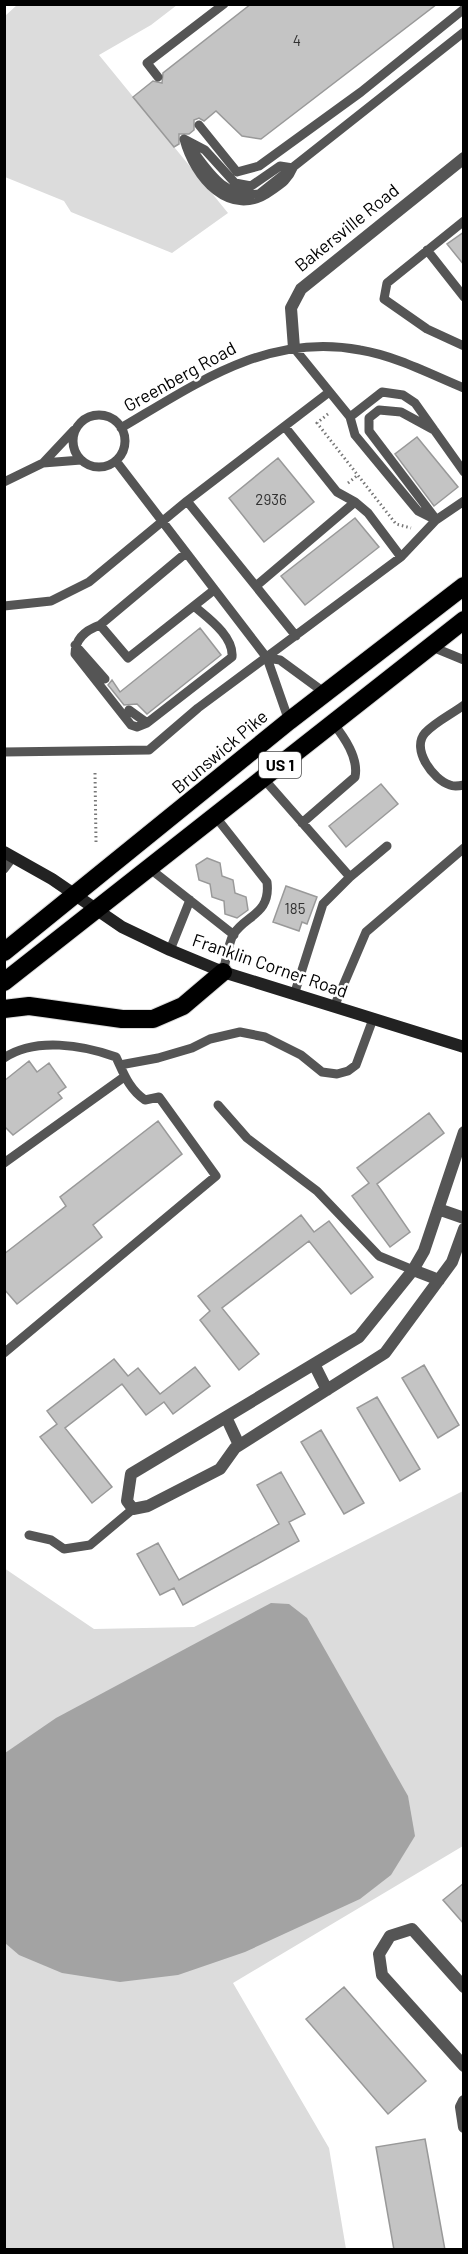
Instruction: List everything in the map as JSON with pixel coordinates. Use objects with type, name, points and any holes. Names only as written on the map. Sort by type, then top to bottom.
[{"type":"highway","name":"Brunswick Pike","points":[[9,944],[75,895],[289,721],[464,586]]},
{"type":"highway","name":"US 1","points":[[4,982],[464,620]]},
{"type":"highway","points":[[4,1009],[29,1006],[122,1019],[153,1019],[183,1006],[223,972]]},
{"type":"main road","name":"Franklin Corner Road","points":[[9,854],[122,927],[170,950],[223,972],[464,1047]]},
{"type":"street","name":"Bakersville Road","points":[[294,348],[291,308],[301,289],[464,158]]},
{"type":"street","points":[[464,1132],[461,1147],[424,1251],[413,1270],[359,1337],[131,1474],[127,1501],[133,1509],[148,1506],[220,1469],[239,1445],[385,1353],[452,1262],[464,1228]]},
{"type":"street","points":[[438,1209],[464,1218]]},
{"type":"street","points":[[413,1270],[439,1280]]},
{"type":"street","points":[[314,1364],[327,1390]]},
{"type":"street","points":[[226,1417],[239,1445]]},
{"type":"street","points":[[464,1987],[412,1929],[390,1936],[379,1954],[382,1975],[464,2066]]},
{"type":"street","points":[[464,2101],[461,2107],[464,2127]]},
{"type":"lane","points":[[158,77],[147,63],[224,4]]},
{"type":"lane","points":[[199,126],[237,172],[260,166],[361,92],[464,9]]},
{"type":"lane","points":[[184,139],[222,187],[245,196],[259,194],[464,32]]},
{"type":"lane","points":[[464,221],[387,283],[384,299],[427,329],[464,346]]},
{"type":"lane","points":[[428,250],[464,297]]},
{"type":"lane","name":"Greenberg Road","points":[[122,428],[224,369],[251,357],[294,348],[329,346],[361,350],[402,363],[464,388]]},
{"type":"lane","points":[[294,348],[328,393],[350,417],[355,435],[397,486],[418,511],[436,520]]},
{"type":"lane","points":[[350,417],[382,392],[403,395],[415,403],[464,472]]},
{"type":"lane","points":[[4,606],[51,602],[90,582],[164,523],[187,501],[328,393]]},
{"type":"lane","points":[[434,430],[401,412],[379,410],[369,418],[369,431],[436,520]]},
{"type":"lane","name":"Greenberg Road","points":[[77,428],[82,421],[99,415],[108,417],[122,428],[124,449],[116,461]]},
{"type":"lane","points":[[285,427],[337,492],[356,502],[368,513],[401,557]]},
{"type":"lane","points":[[77,428],[73,445],[81,460]]},
{"type":"lane","points":[[4,482],[43,463],[77,428]]},
{"type":"lane","points":[[43,463],[81,460],[94,466],[109,465],[116,461],[267,658],[289,721]]},
{"type":"lane","points":[[187,501],[297,636]]},
{"type":"lane","points":[[4,752],[149,750],[198,708],[401,557],[436,520],[464,501]]},
{"type":"lane","points":[[256,586],[356,502]]},
{"type":"lane","points":[[186,553],[100,626],[87,629],[75,645],[75,654],[80,664],[131,725],[137,728],[147,723],[232,657],[233,649],[217,626],[194,606]]},
{"type":"lane","points":[[100,626],[128,658],[214,590]]},
{"type":"lane","points":[[75,645],[105,679]]},
{"type":"lane","points":[[430,646],[464,660]]},
{"type":"lane","points":[[267,658],[280,660],[325,693]]},
{"type":"lane","points":[[464,705],[424,734],[421,744],[422,756],[440,781],[452,787],[464,785]]},
{"type":"lane","points":[[129,710],[147,723]]},
{"type":"lane","points":[[302,823],[355,777],[357,770],[347,741],[333,723]]},
{"type":"lane","points":[[263,778],[350,877]]},
{"type":"lane","points":[[215,816],[267,882],[268,893],[259,912],[234,935],[223,972]]},
{"type":"lane","points":[[294,995],[323,904],[350,877],[387,846]]},
{"type":"lane","points":[[334,1007],[366,932],[464,848]]},
{"type":"lane","points":[[4,869],[9,854]]},
{"type":"lane","points":[[149,868],[234,935]]},
{"type":"lane","points":[[170,950],[190,900]]},
{"type":"lane","points":[[120,1065],[158,1058],[192,1048],[210,1039],[240,1032],[265,1037],[301,1055],[322,1072],[337,1074],[348,1071],[356,1065],[373,1019]]},
{"type":"lane","points":[[4,1058],[31,1046],[54,1045],[99,1051],[116,1057],[124,1077],[136,1094],[145,1101],[159,1097],[216,1176],[4,1353]]},
{"type":"lane","points":[[4,1163],[124,1077]]},
{"type":"lane","points":[[218,1106],[247,1138],[317,1191],[379,1256],[413,1270]]},
{"type":"lane","points":[[29,1535],[51,1540],[64,1549],[90,1545],[133,1509]]},
{"type":"path","points":[[328,414],[317,423],[396,524],[412,529]]},
{"type":"path","points":[[345,486],[358,475]]},
{"type":"path","points":[[95,773],[96,842]]},
{"type":"shaded area","points":[[17,5],[177,5],[151,25],[99,55],[228,213],[172,253],[71,212],[64,201],[5,177],[5,16]]},
{"type":"shaded area","points":[[463,1491],[463,1846],[233,1983],[329,2148],[346,2249],[5,2249],[4,1568],[94,1629],[194,1627]]},
{"type":"shaded area","points":[[271,1603],[289,1604],[307,1618],[408,1796],[415,1836],[391,1875],[360,1899],[245,1952],[178,1975],[120,1982],[62,1973],[19,1955],[5,1943],[5,1753],[56,1718]]},
{"type":"building","points":[[251,4],[437,4],[261,139],[242,136],[216,111],[204,121],[199,118],[194,120],[194,130],[189,134],[179,134],[179,144],[174,147],[133,97],[153,81],[162,83],[163,73]]},
{"type":"building","points":[[464,232],[464,265],[447,244]]},
{"type":"building","points":[[417,437],[458,487],[434,506],[395,454]]},
{"type":"building","points":[[278,458],[314,502],[264,542],[229,498]]},
{"type":"building","points":[[355,518],[379,547],[305,605],[281,576]]},
{"type":"building","points":[[200,628],[221,655],[147,714],[137,704],[124,705],[108,685],[112,680],[120,692]]},
{"type":"building","points":[[381,784],[398,804],[346,847],[329,826]]},
{"type":"building","points":[[207,858],[220,863],[222,876],[233,880],[235,893],[246,897],[248,910],[237,918],[225,914],[224,901],[212,897],[210,884],[199,880],[196,865]]},
{"type":"building","points":[[286,886],[317,897],[307,924],[302,922],[299,931],[273,922]]},
{"type":"building","points":[[29,1061],[37,1072],[49,1063],[66,1087],[58,1093],[62,1098],[13,1135],[4,1126],[4,1081]]},
{"type":"building","points":[[429,1113],[444,1133],[377,1184],[410,1232],[390,1247],[352,1196],[369,1183],[357,1168]]},
{"type":"building","points":[[158,1121],[182,1154],[93,1225],[102,1237],[17,1304],[4,1289],[4,1254],[66,1206],[60,1197]]},
{"type":"building","points":[[301,1215],[314,1232],[329,1221],[373,1277],[351,1294],[309,1241],[222,1308],[259,1354],[239,1370],[200,1320],[210,1311],[198,1296]]},
{"type":"building","points":[[114,1359],[128,1376],[138,1368],[160,1394],[195,1367],[210,1386],[173,1414],[164,1402],[146,1415],[122,1384],[65,1428],[112,1487],[92,1503],[40,1437],[57,1424],[47,1411]]},
{"type":"building","points":[[424,1365],[459,1425],[438,1438],[402,1378]]},
{"type":"building","points":[[377,1397],[420,1469],[400,1481],[357,1408]]},
{"type":"building","points":[[321,1430],[364,1503],[344,1514],[301,1442]]},
{"type":"building","points":[[281,1472],[305,1514],[289,1522],[299,1541],[183,1605],[174,1588],[160,1595],[137,1554],[158,1543],[179,1580],[279,1524],[257,1485]]},
{"type":"building","points":[[464,1883],[464,1924],[443,1900]]},
{"type":"building","points":[[344,1987],[426,2081],[388,2114],[306,2019]]},
{"type":"building","points":[[425,2139],[445,2250],[394,2250],[376,2147]]}]
